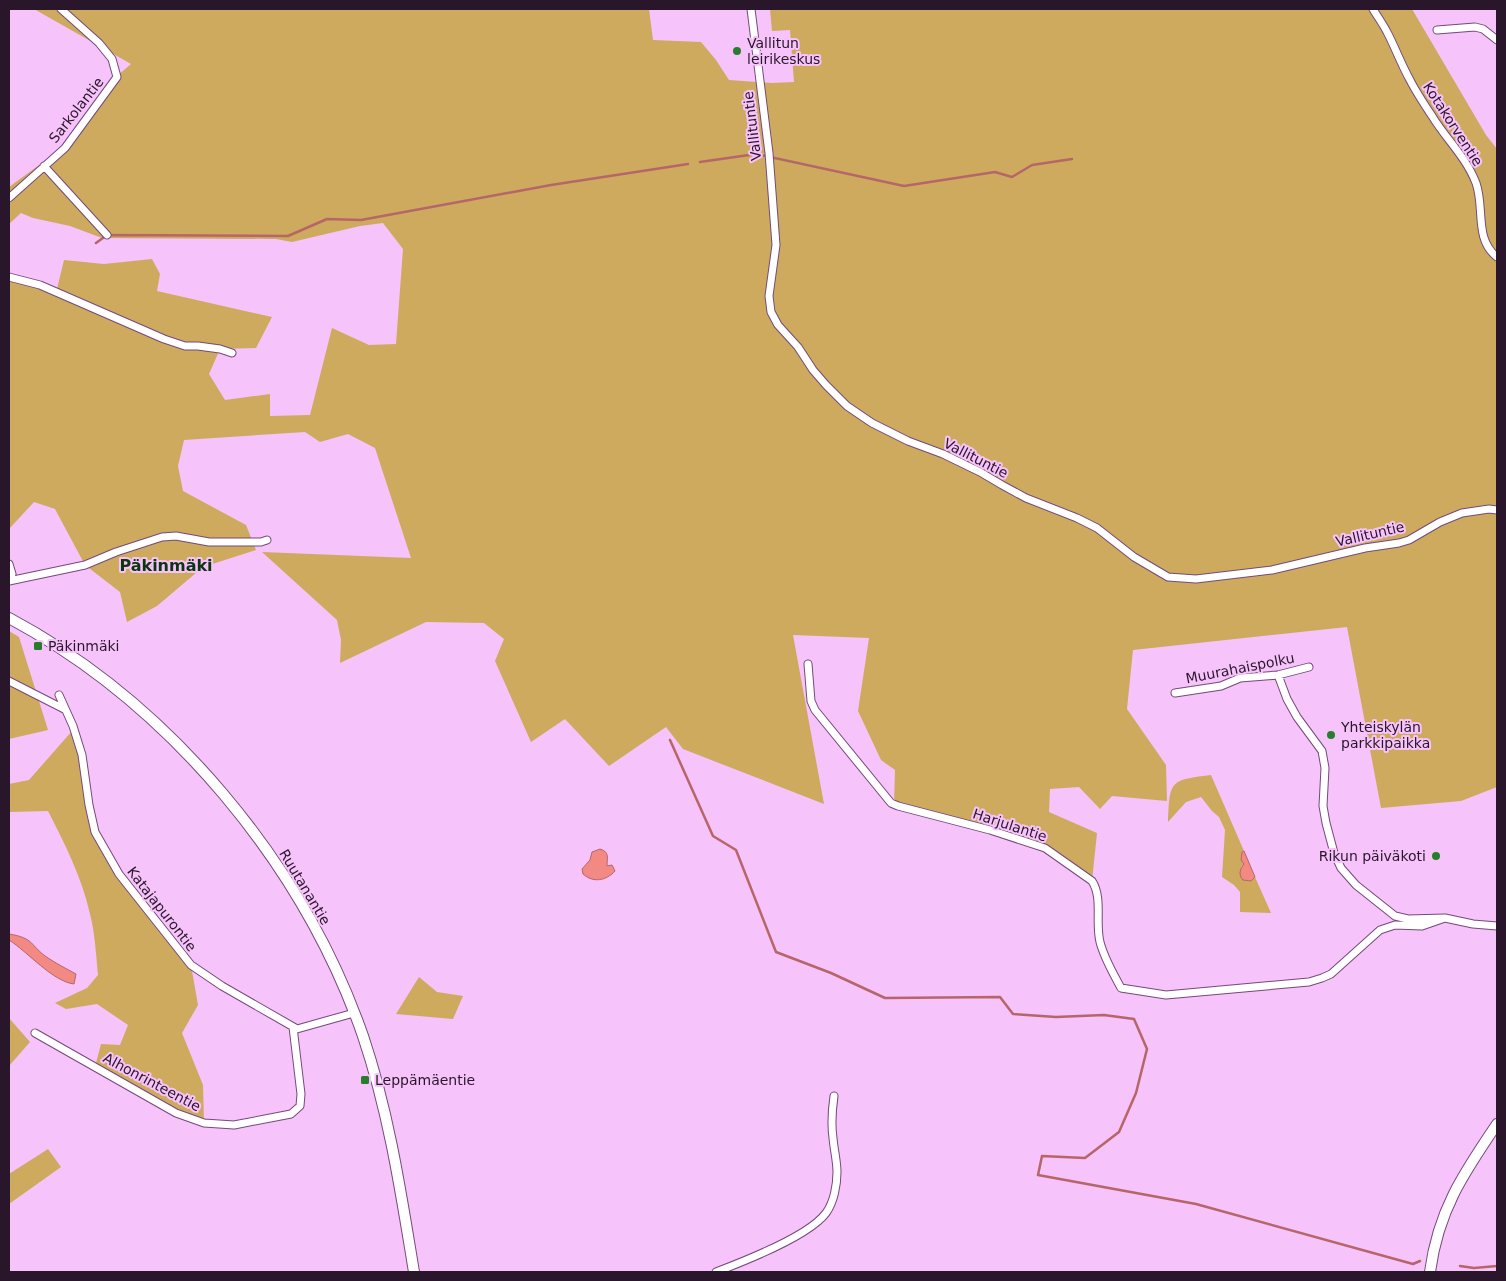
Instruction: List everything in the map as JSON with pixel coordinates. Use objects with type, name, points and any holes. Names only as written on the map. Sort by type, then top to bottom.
[{"type":"street","name":"Sarkolantie","points":[[9,198],[65,148],[117,77],[112,59],[62,9]]},
{"type":"street","name":"Vallituntie","points":[[751,9],[769,156],[776,245],[769,296],[771,312],[778,325],[798,347],[813,370],[826,385],[847,406],[872,423],[980,472],[1026,498],[1097,528],[1134,557],[1168,577],[1196,579],[1229,576],[1299,564],[1365,548],[1399,543],[1409,540],[1440,522],[1462,514],[1489,508],[1497,510]]},
{"type":"street","name":"Kotakorventie","points":[[1373,9],[1410,80],[1434,119],[1460,153],[1475,182],[1480,198],[1481,226],[1484,241],[1492,254],[1497,258]]},
{"type":"street","points":[[1437,30],[1475,27],[1483,29],[1497,40]]},
{"type":"street","points":[[44,166],[107,235]]},
{"type":"street","points":[[9,277],[40,285],[164,339],[185,346],[220,349],[232,353]]},
{"type":"street","points":[[9,581],[85,565],[116,552],[162,537],[176,536],[209,542],[253,543],[267,540]]},
{"type":"street","points":[[9,564],[12,574],[9,581]]},
{"type":"street","name":"Ruutanantie","points":[[9,618],[43,638],[119,691],[150,717],[218,788],[265,848],[286,879],[331,960],[354,1013],[375,1077],[390,1132],[414,1272]]},
{"type":"street","name":"Harjulantie","points":[[808,664],[810,693],[815,710],[891,803],[990,830],[1045,848],[1092,881],[1096,887],[1100,942],[1108,965],[1121,988],[1166,995],[1309,982],[1331,974],[1380,930],[1396,925],[1422,926],[1445,918]]},
{"type":"street","name":"Muurahaispolku","points":[[1175,693],[1221,686],[1240,678],[1278,675],[1309,667]]},
{"type":"street","points":[[1278,675],[1287,699],[1322,751],[1325,768],[1323,806],[1334,853],[1341,868],[1363,890],[1395,916],[1408,919],[1445,918],[1472,924],[1497,926]]},
{"type":"street","points":[[9,681],[64,709]]},
{"type":"street","name":"Katajapurontie","points":[[59,695],[73,726],[82,755],[88,805],[95,832],[119,874],[191,965],[222,986],[293,1026]]},
{"type":"street","points":[[293,1026],[297,1029],[354,1013]]},
{"type":"street","name":"Alhonrinteentie","points":[[35,1034],[176,1113],[204,1123],[234,1125],[291,1114],[300,1106],[293,1026]]},
{"type":"street","points":[[716,1272],[801,1234],[816,1225],[827,1212],[834,1196],[837,1179],[832,1126],[834,1096]]},
{"type":"street","points":[[1430,1272],[1439,1227],[1455,1189],[1497,1124]]},
{"type":"shaded area","points":[[34,9],[649,9],[653,40],[701,42],[729,80],[772,83],[794,82],[790,30],[772,31],[770,9],[1412,9],[1486,135],[1497,149],[1497,787],[1461,801],[1381,808],[1347,627],[1133,650],[1127,709],[1166,765],[1167,801],[1112,796],[1100,809],[1079,787],[1050,789],[1049,812],[1097,833],[1092,881],[1052,853],[894,804],[895,770],[881,760],[858,711],[869,638],[793,635],[824,804],[683,749],[666,727],[609,766],[565,719],[531,742],[495,661],[504,639],[484,623],[426,622],[340,663],[341,640],[337,620],[262,552],[411,558],[375,448],[348,434],[320,442],[305,432],[184,440],[178,466],[183,491],[246,525],[256,550],[203,567],[157,606],[127,622],[120,592],[85,565],[55,509],[34,502],[9,529],[9,277],[56,293],[64,260],[104,264],[152,259],[160,274],[157,291],[272,317],[256,348],[220,349],[209,374],[225,400],[270,394],[270,416],[310,415],[332,328],[369,345],[396,344],[403,249],[383,223],[360,226],[292,242],[276,239],[102,238],[70,226],[33,218],[21,213],[9,224],[9,187],[57,152],[110,82],[131,64]]},
{"type":"shaded area","points":[[9,631],[19,637],[48,730],[9,739]]},
{"type":"shaded area","points":[[72,731],[82,755],[95,832],[119,874],[191,965],[198,1005],[182,1033],[203,1085],[204,1123],[154,1100],[96,1063],[101,1044],[120,1045],[128,1025],[97,1004],[66,1009],[55,1003],[87,988],[98,975],[92,921],[78,874],[48,811],[9,812],[9,784],[29,780]]},
{"type":"shaded area","points":[[1211,775],[1244,851],[1242,851],[1244,864],[1241,867],[1255,877],[1271,913],[1240,912],[1240,892],[1234,885],[1222,877],[1225,830],[1219,817],[1201,797],[1186,802],[1168,822],[1171,790],[1174,785],[1179,781]]},
{"type":"shaded area","points":[[600,849],[607,854],[607,866],[612,865],[615,871],[604,879],[595,880],[583,874],[582,869],[590,860],[592,852]]},
{"type":"shaded area","points":[[1244,851],[1255,877],[1251,881],[1243,880],[1240,876],[1244,864],[1241,860],[1242,852]]},
{"type":"shaded area","points":[[9,934],[28,940],[42,954],[76,974],[74,984],[57,978],[49,972],[9,940]]},
{"type":"shaded area","points":[[419,977],[437,992],[463,996],[453,1019],[396,1014]]},
{"type":"shaded area","points":[[9,1018],[30,1042],[9,1066]]},
{"type":"shaded area","points":[[48,1149],[61,1167],[9,1204],[9,1174]]},
{"type":"waterway","points":[[700,162],[756,154],[904,186],[995,172],[1012,177],[1032,165],[1072,159]]},
{"type":"waterway","points":[[96,243],[107,235],[288,236],[327,219],[361,220],[551,185],[688,164]]},
{"type":"waterway","points":[[670,740],[713,836],[736,850],[776,952],[831,973],[885,998],[1000,997],[1013,1014],[1056,1017],[1104,1015],[1134,1019],[1147,1049],[1136,1093],[1119,1132],[1085,1158],[1042,1156],[1038,1175],[1196,1204],[1413,1264],[1420,1261]]},
{"type":"waterway","points":[[1460,1266],[1474,1268],[1497,1266]]},
{"type":"place","name":"Vallitun leirikeskus","points":[[737,51]]},
{"type":"place","name":"Päkinmäki","points":[[38,646]]},
{"type":"place","name":"Yhteiskylän parkkipaikka","points":[[1331,735]]},
{"type":"place","name":"Rikun päiväkoti","points":[[1436,856]]},
{"type":"place","name":"Leppämäentie","points":[[365,1080]]},
{"type":"district","name":"Päkinmäki","points":[[166,565]]}]
